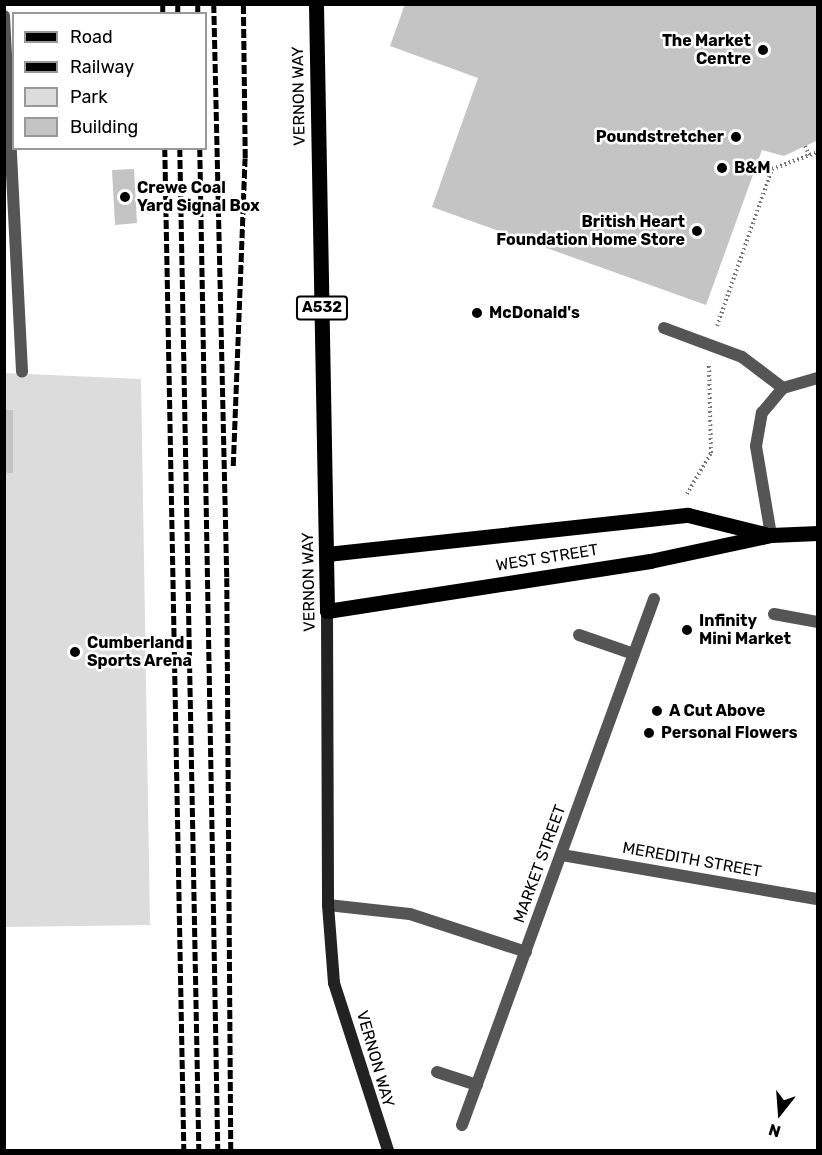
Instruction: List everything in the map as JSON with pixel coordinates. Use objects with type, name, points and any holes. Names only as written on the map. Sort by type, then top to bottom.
[{"type":"main road","name":"VERNON WAY","points":[[315,4],[327,554],[328,905],[334,983],[388,1150]]},
{"type":"main road","name":"WEST STREET","points":[[327,554],[688,515],[771,536]]},
{"type":"main road","name":"WEST STREET","points":[[327,611],[650,561],[771,536],[818,533]]},
{"type":"street","points":[[4,16],[8,143],[22,372]]},
{"type":"street","points":[[664,328],[742,357],[783,388]]},
{"type":"street","points":[[771,536],[756,446],[762,413],[783,388],[818,378]]},
{"type":"street","name":"MARKET STREET","points":[[462,1125],[654,599]]},
{"type":"street","points":[[774,614],[818,622]]},
{"type":"street","points":[[579,635],[634,654]]},
{"type":"street","name":"MEREDITH STREET","points":[[562,855],[818,898]]},
{"type":"street","points":[[328,905],[410,914],[526,952]]},
{"type":"street","points":[[437,1072],[477,1085]]},
{"type":"path","points":[[805,146],[809,155]]},
{"type":"path","points":[[719,318],[772,169],[818,152]]},
{"type":"path","points":[[688,515],[687,488],[711,453],[706,378],[713,345]]},
{"type":"green space","name":"Cumberland Sports Arena","points":[[5,373],[141,379],[150,925],[5,927]]},
{"type":"building","points":[[405,4],[818,4],[818,140],[784,156],[762,150],[706,305],[432,207],[478,78],[390,46]]},
{"type":"building","name":"Crewe Coal Yard Signal Box","points":[[134,169],[137,223],[115,225],[112,170]]},
{"type":"building","points":[[4,410],[13,410],[13,473],[4,473]]},
{"type":"railway","points":[[163,4],[163,12]]},
{"type":"railway","points":[[178,4],[178,12]]},
{"type":"railway","points":[[198,4],[198,12]]},
{"type":"railway","points":[[214,4],[227,578],[231,1150]]},
{"type":"railway","points":[[233,466],[245,158],[243,4]]},
{"type":"railway","points":[[165,150],[184,1150]]},
{"type":"railway","points":[[180,150],[199,1150]]},
{"type":"railway","points":[[200,150],[218,1150]]},
{"type":"place","name":"The Market Centre","points":[[763,50]]},
{"type":"place","name":"Poundstretcher","points":[[736,137]]},
{"type":"place","name":"B&M","points":[[722,168]]},
{"type":"place","name":"Crewe Coal Yard Signal Box","points":[[125,197]]},
{"type":"place","name":"British Heart Foundation Home Store","points":[[697,231]]},
{"type":"place","name":"McDonald's","points":[[477,313]]},
{"type":"place","name":"Infinity Mini Market","points":[[687,630]]},
{"type":"place","name":"Cumberland Sports Arena","points":[[75,652]]},
{"type":"place","name":"A Cut Above","points":[[657,711]]},
{"type":"place","name":"Personal Flowers","points":[[649,733]]}]
